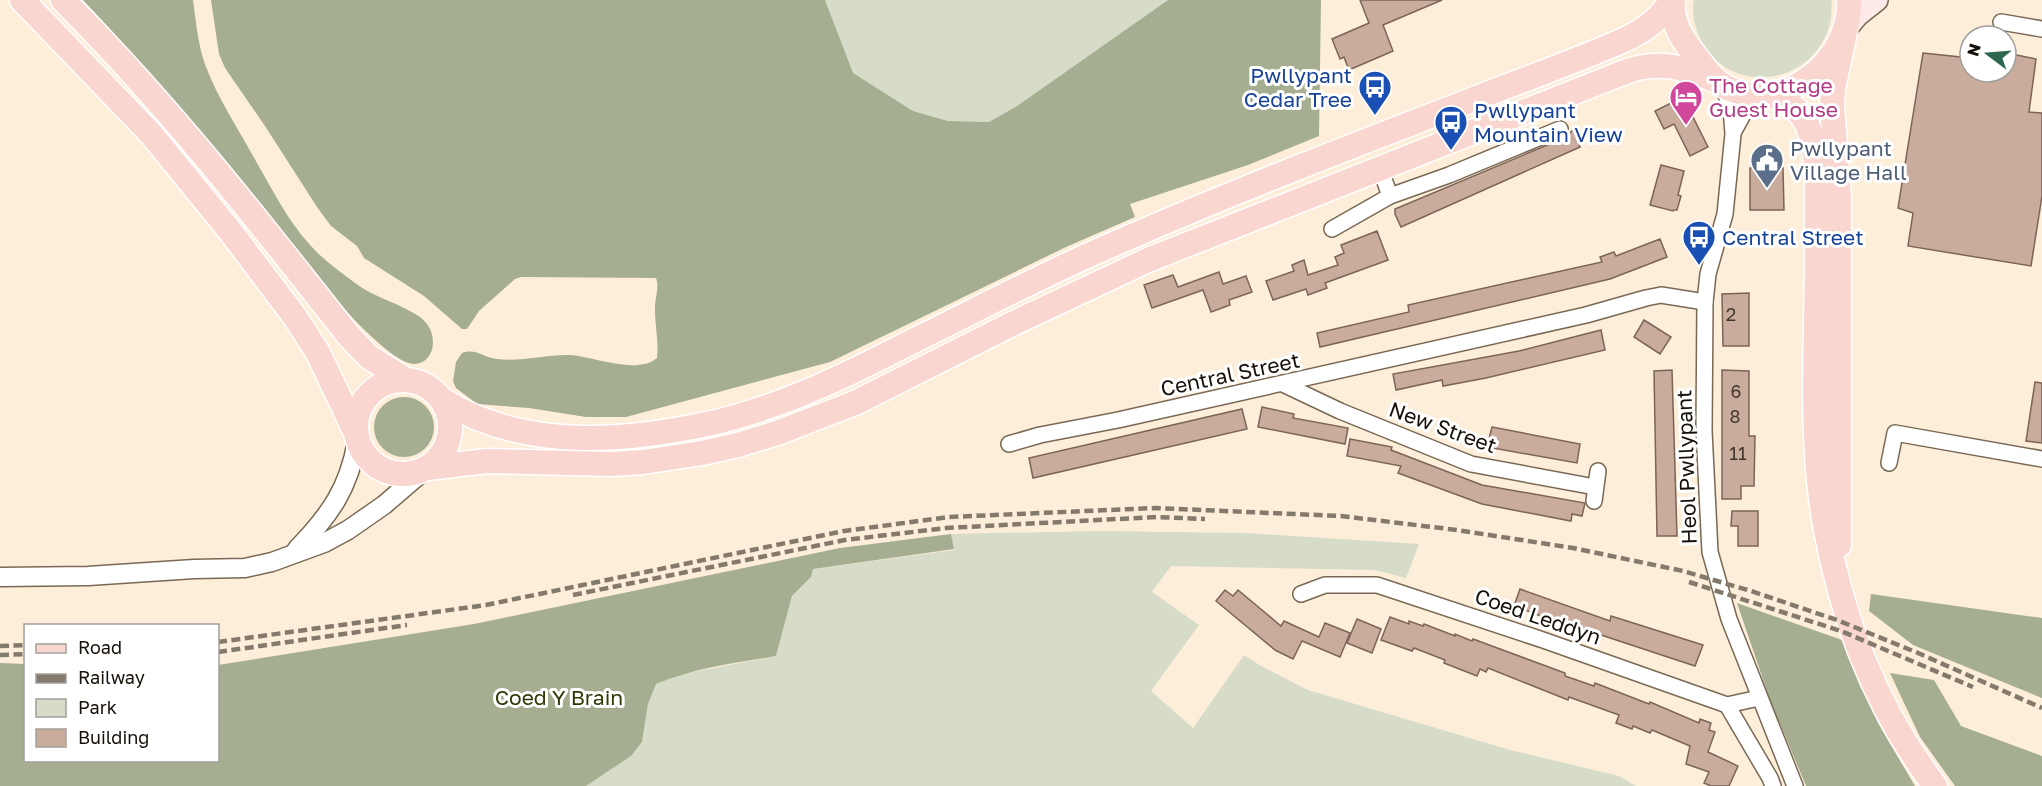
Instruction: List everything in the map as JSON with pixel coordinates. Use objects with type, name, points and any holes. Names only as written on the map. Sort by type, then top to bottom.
[{"type":"main road","points":[[22,0],[152,134],[230,231],[295,317],[318,352],[368,459],[386,471],[398,474],[411,474],[427,468],[487,461],[612,464],[643,462],[738,446],[855,403],[1012,324],[1148,260],[1636,68],[1666,65],[1743,93],[1766,94],[1786,91],[1806,80],[1827,60],[1858,15],[1877,0]]},
{"type":"main road","points":[[63,0],[124,62],[185,131],[348,335],[369,357],[406,380],[428,386],[444,401],[466,413],[500,426],[528,433],[571,437],[668,432],[734,417],[798,396],[1115,243],[1624,40],[1656,20],[1672,0]]},
{"type":"main road","points":[[1672,0],[1674,18],[1681,36],[1699,61],[1720,83]]},
{"type":"main road","points":[[1837,584],[1840,510],[1839,207],[1832,106],[1849,0]]},
{"type":"main road","points":[[1766,94],[1787,103],[1800,113],[1807,124],[1813,146],[1817,212],[1818,469],[1826,530],[1837,584],[1857,644],[1879,694],[1904,741],[1935,786]]},
{"type":"main road","points":[[356,436],[359,410],[373,391],[384,384],[406,380]]},
{"type":"main road","points":[[427,468],[441,454],[450,435],[450,417],[444,401]]},
{"type":"street","points":[[2001,22],[2042,29]]},
{"type":"street","name":"Heol Pwllypant","points":[[1720,83],[1731,108],[1733,134],[1725,214],[1708,274],[1705,302],[1704,431],[1710,552],[1729,618],[1795,786]]},
{"type":"street","name":"Heol Pwllypant","points":[[1733,134],[1745,111],[1766,94]]},
{"type":"street","points":[[1332,229],[1390,196],[1449,175],[1560,129]]},
{"type":"street","points":[[1380,168],[1390,196]]},
{"type":"street","name":"Central Street","points":[[1009,444],[1040,435],[1283,384],[1586,315],[1646,298],[1661,295],[1705,302]]},
{"type":"street","name":"New Street","points":[[1283,384],[1340,411],[1471,464],[1594,494],[1598,471]]},
{"type":"street","points":[[1889,463],[1895,434],[2042,459]]},
{"type":"street","points":[[294,552],[314,532],[339,499],[351,470],[356,436]]},
{"type":"street","points":[[0,577],[88,576],[245,568],[272,562],[294,552],[324,543],[348,530],[384,505],[427,468]]},
{"type":"street","name":"Coed Leddyn","points":[[1301,594],[1325,585],[1377,585],[1553,643],[1727,705]]},
{"type":"street","points":[[1759,698],[1727,705],[1759,757],[1773,786]]},
{"type":"green space","points":[[83,0],[193,0],[201,51],[211,79],[287,214],[302,236],[332,266],[371,293],[412,312],[427,324],[433,341],[429,356],[424,361],[417,364],[398,358],[348,313],[253,194]]},
{"type":"green space","points":[[211,0],[825,0],[853,73],[913,111],[948,121],[989,122],[1017,106],[1168,0],[1321,0],[1319,136],[1248,165],[1130,204],[1135,217],[1066,247],[830,362],[626,417],[586,417],[529,408],[477,404],[456,388],[453,381],[456,362],[462,353],[480,353],[506,360],[571,355],[627,365],[649,363],[657,358],[656,278],[521,277],[515,279],[479,311],[467,329],[462,329],[424,296],[364,258],[357,246],[331,226],[225,68],[219,54]]},
{"type":"green space","points":[[825,0],[1168,0],[1017,106],[989,122],[948,121],[913,111],[852,73]]},
{"type":"green space","points":[[1694,0],[1832,0],[1831,17],[1821,44],[1808,60],[1791,71],[1771,77],[1751,76],[1732,71],[1715,58],[1701,40],[1693,15]]},
{"type":"green space","points":[[404,397],[421,402],[429,410],[434,427],[429,444],[421,452],[404,457],[387,452],[379,444],[374,427],[379,410],[387,402]]},
{"type":"green space","points":[[1097,531],[1245,533],[1419,544],[1406,578],[1375,570],[1171,566],[1152,592],[1199,625],[1151,691],[1193,728],[1244,655],[1308,690],[1510,750],[1619,776],[1636,786],[586,786],[631,756],[642,742],[648,704],[656,684],[677,675],[776,656],[792,596],[811,577],[813,569],[954,550],[951,534]]},
{"type":"green space","name":"Coed Y Brain","points":[[951,534],[954,549],[813,569],[811,577],[792,596],[776,656],[700,670],[656,684],[648,704],[642,742],[631,756],[586,786],[0,786],[0,663],[24,664],[24,762],[219,762],[219,665],[474,624],[840,548]]},
{"type":"green space","points":[[1871,594],[2042,618],[2042,698],[1913,645],[1869,611]]},
{"type":"green space","points":[[1737,603],[1845,641],[1878,723],[1915,786],[1806,786],[1770,700]]},
{"type":"green space","points":[[1890,673],[1934,680],[1961,726],[2042,756],[2042,786],[1955,786],[1920,737]]},
{"type":"building","points":[[1360,0],[1442,0],[1383,25],[1393,51],[1349,70],[1344,57],[1340,59],[1332,39],[1369,23]]},
{"type":"building","points":[[1923,53],[1958,57],[1958,84],[2018,84],[2018,55],[2036,59],[2029,112],[2042,113],[2042,196],[2031,266],[1908,246],[1913,213],[1898,208]]},
{"type":"building","name":"The Cottage Guest House","points":[[1683,97],[1708,147],[1690,156],[1674,124],[1664,129],[1655,111]]},
{"type":"building","points":[[1573,130],[1580,147],[1401,227],[1395,209],[1564,138]]},
{"type":"building","points":[[1661,165],[1684,171],[1677,210],[1650,205]]},
{"type":"building","name":"Pwllypant Village Hall","points":[[1750,168],[1783,168],[1784,210],[1750,210]]},
{"type":"building","points":[[1377,231],[1388,260],[1325,283],[1327,288],[1308,295],[1306,289],[1273,300],[1266,281],[1294,271],[1292,265],[1304,260],[1308,275],[1338,265],[1335,257],[1344,253],[1341,245]]},
{"type":"building","points":[[1660,239],[1667,257],[1610,279],[1320,347],[1317,333],[1409,312],[1408,305],[1602,262],[1600,257],[1614,252],[1616,256]]},
{"type":"building","points":[[1219,272],[1223,284],[1246,276],[1252,292],[1229,300],[1230,305],[1211,312],[1203,290],[1152,308],[1144,285],[1173,275],[1178,287]]},
{"type":"building","points":[[1749,293],[1749,346],[1723,346],[1722,294]]},
{"type":"building","points":[[1644,320],[1671,337],[1660,354],[1634,337]]},
{"type":"building","points":[[1601,330],[1605,350],[1486,378],[1443,386],[1442,380],[1396,390],[1393,374],[1519,351]]},
{"type":"building","points":[[1672,370],[1677,536],[1657,536],[1654,371]]},
{"type":"building","points":[[1722,370],[1749,371],[1749,436],[1755,436],[1754,486],[1741,486],[1741,499],[1722,499]]},
{"type":"building","points":[[2035,382],[2042,383],[2042,443],[2026,441]]},
{"type":"building","points":[[1262,407],[1294,414],[1293,418],[1348,428],[1345,444],[1258,427]]},
{"type":"building","points":[[1242,409],[1247,429],[1033,478],[1029,458]]},
{"type":"building","points":[[1492,427],[1580,444],[1577,463],[1487,447]]},
{"type":"building","points":[[1350,439],[1392,447],[1391,450],[1482,485],[1585,503],[1582,516],[1572,514],[1571,521],[1482,504],[1398,473],[1401,466],[1347,456]]},
{"type":"building","points":[[1732,511],[1758,511],[1758,546],[1738,546],[1738,526],[1731,526]]},
{"type":"building","points":[[1520,589],[1610,621],[1611,616],[1703,645],[1695,666],[1598,634],[1597,637],[1514,606]]},
{"type":"building","points":[[1225,590],[1233,596],[1238,590],[1281,626],[1284,621],[1319,637],[1325,623],[1350,633],[1340,657],[1302,641],[1293,659],[1275,650],[1216,601]]},
{"type":"building","points":[[1390,617],[1409,624],[1409,621],[1423,626],[1424,624],[1472,641],[1473,639],[1565,673],[1565,676],[1594,686],[1595,683],[1649,704],[1650,702],[1699,723],[1700,719],[1711,723],[1709,730],[1715,732],[1708,752],[1738,766],[1729,786],[1711,786],[1704,783],[1709,772],[1686,764],[1690,746],[1652,730],[1650,733],[1633,726],[1632,729],[1616,723],[1619,715],[1569,697],[1568,700],[1488,668],[1486,672],[1480,669],[1477,676],[1414,648],[1412,651],[1381,640]]},
{"type":"building","points":[[1357,619],[1381,629],[1372,653],[1347,643]]},
{"type":"railway","points":[[219,642],[486,605],[844,531],[949,517],[1155,508],[1341,516],[1457,530],[1573,548],[1683,571],[1837,620],[2042,708]]},
{"type":"railway","points":[[573,595],[845,540],[946,528],[1156,517],[1205,519]]},
{"type":"railway","points":[[1689,582],[1841,631],[1973,687]]},
{"type":"railway","points":[[219,652],[407,625]]},
{"type":"railway","points":[[0,646],[24,645]]},
{"type":"railway","points":[[0,655],[24,654]]},
{"type":"place","name":"Pwllypant Cedar Tree","points":[[1375,116]]},
{"type":"place","name":"The Cottage Guest House","points":[[1686,126]]},
{"type":"place","name":"Pwllypant Mountain View","points":[[1451,151]]},
{"type":"place","name":"Pwllypant Village Hall","points":[[1767,189]]},
{"type":"place","name":"Central Street","points":[[1699,266]]}]
